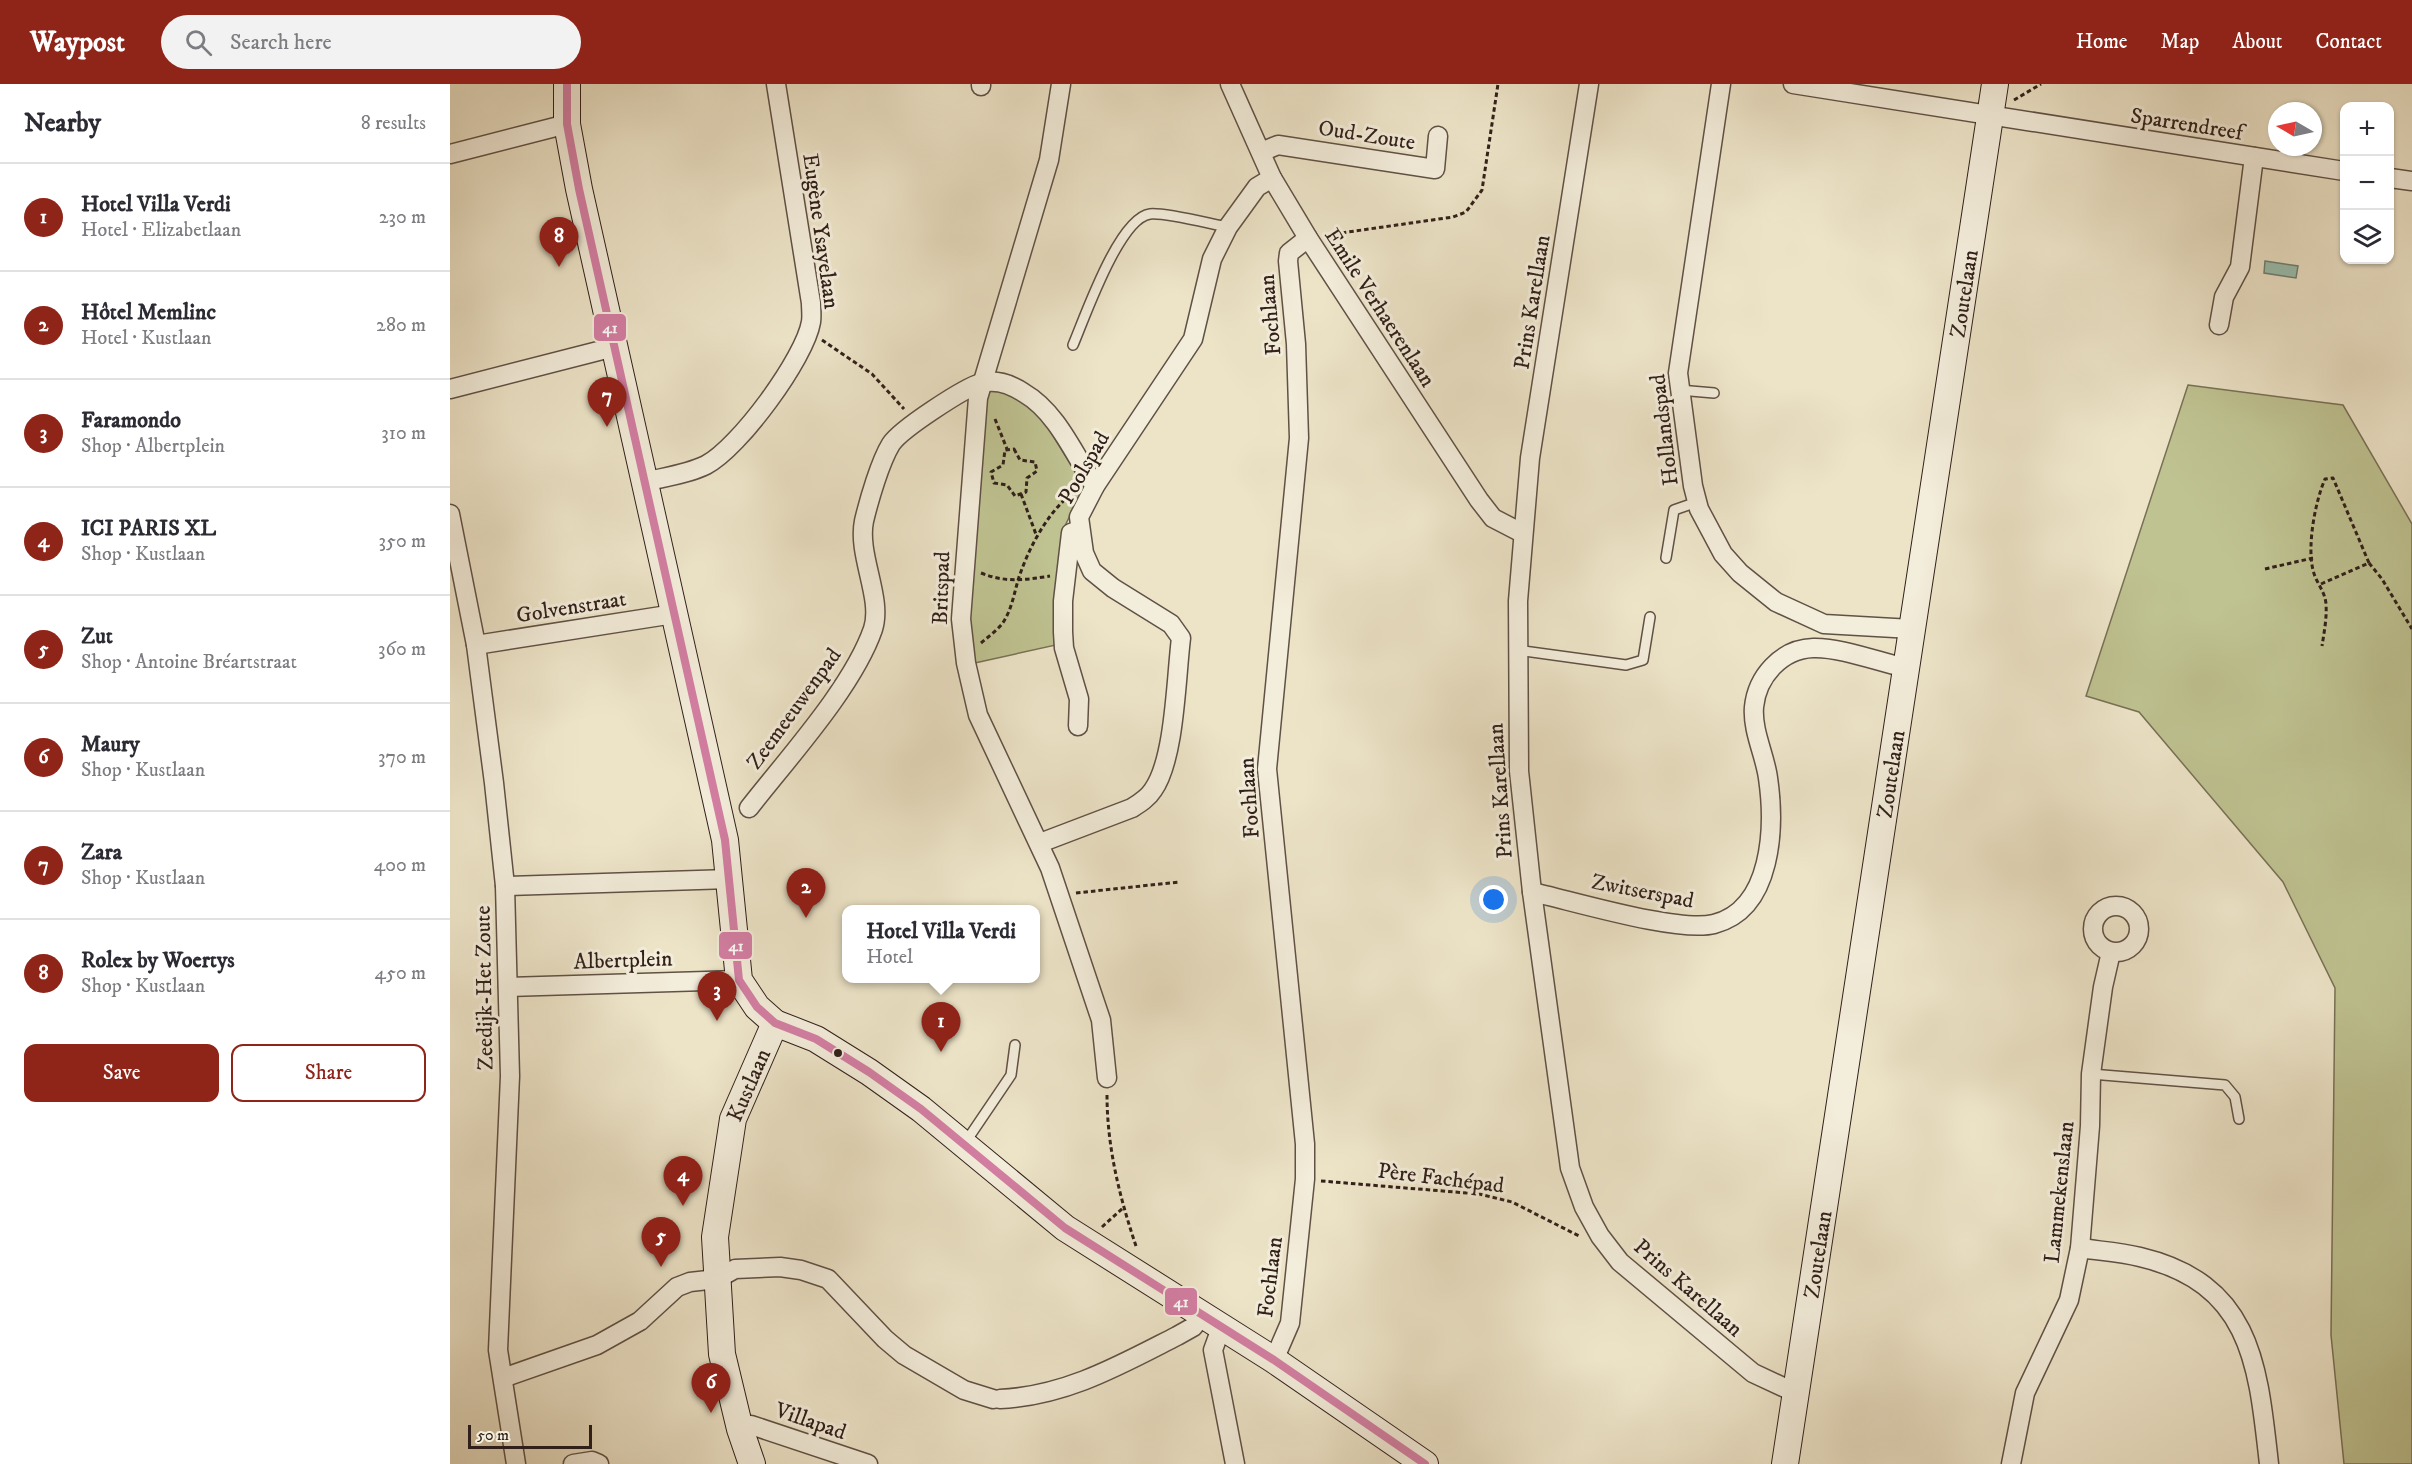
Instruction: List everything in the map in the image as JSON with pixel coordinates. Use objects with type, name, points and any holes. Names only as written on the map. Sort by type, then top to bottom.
[{"type":"street","name":"Kustlaan","points":[[567,84],[567,124],[614,347],[724,840],[730,879],[734,946],[739,980],[757,1007],[775,1023],[733,1119],[715,1238],[722,1354],[740,1429],[752,1464]]},
{"type":"street","name":"Eugène Ysayelaan","points":[[644,482],[691,471],[706,465],[722,453],[747,428],[781,382],[809,330],[812,320],[811,303],[776,84]]},
{"type":"street","name":"Britspad","points":[[1061,84],[1049,160],[981,383],[973,444],[960,600],[971,691],[987,737],[1040,843],[1059,895],[1101,1020],[1107,1078]]},
{"type":"street","name":"Emile Verhaerenlaan","points":[[1230,84],[1272,178],[1308,238],[1479,500],[1493,518],[1522,534]]},
{"type":"street","name":"Prins Karellaan","points":[[1590,84],[1530,458],[1522,534],[1517,650],[1519,771],[1532,892],[1570,1168],[1584,1207],[1600,1236],[1639,1280],[1753,1373],[1796,1393]]},
{"type":"street","name":"Hollandspad","points":[[1721,84],[1678,373],[1697,502],[1723,554],[1740,573],[1776,602],[1809,619],[1835,626],[1912,629]]},
{"type":"street","name":"Sparrendreef","points":[[1793,84],[2340,170]]},
{"type":"street","name":"Zoutelaan","points":[[1785,1464],[1990,116],[2003,93]]},
{"type":"street","points":[[450,154],[567,124]]},
{"type":"street","name":"Oud-Zoute","points":[[1261,152],[1278,145],[1435,169],[1438,136]]},
{"type":"street","name":"Sparrendreef","points":[[2219,325],[2224,297],[2240,267],[2254,157]]},
{"type":"street","name":"Poolspad","points":[[1040,843],[1100,822],[1145,800],[1160,778],[1167,753],[1181,638],[1171,624],[1113,588],[1092,571],[1087,564],[1079,530],[1079,517],[1093,483],[1193,339],[1212,259],[1228,227],[1257,187],[1272,178]]},
{"type":"street","points":[[2394,179],[2412,181]]},
{"type":"street","name":"Fochlaan","points":[[1274,1360],[1290,1323],[1305,1179],[1305,1144],[1267,769],[1299,438],[1296,344],[1288,261],[1289,253],[1308,238]]},
{"type":"street","points":[[450,389],[614,347]]},
{"type":"street","points":[[981,383],[1009,385],[1030,396],[1053,420],[1093,483]]},
{"type":"street","name":"Zeemeeuwenpad","points":[[749,808],[839,690],[864,650],[874,626],[875,613],[863,541],[864,522],[891,444],[916,422],[981,383]]},
{"type":"street","name":"Zeedijk-Het Zoute","points":[[450,514],[476,645],[495,783],[505,886],[508,987],[508,1162],[498,1314],[503,1378],[516,1464]]},
{"type":"street","points":[[1078,726],[1079,699],[1064,648],[1063,632],[1071,533],[1079,530]]},
{"type":"street","name":"Golvenstraat","points":[[476,645],[674,614]]},
{"type":"street","name":"Zwitserspad","points":[[1532,892],[1685,925],[1715,923],[1728,918],[1740,910],[1753,894],[1762,877],[1767,856],[1771,828],[1768,779],[1754,709],[1763,678],[1782,658],[1813,648],[1906,668]]},
{"type":"street","points":[[505,886],[730,879]]},
{"type":"street","name":"Lammekenslaan","points":[[2011,1464],[2025,1393],[2068,1300],[2080,1248],[2090,1126],[2091,1074],[2103,987],[2111,952]]},
{"type":"street","name":"Albertplein","points":[[508,987],[739,980]]},
{"type":"street","points":[[775,1023],[816,1039],[869,1072],[1086,1242],[1274,1360],[1425,1464]]},
{"type":"street","points":[[2080,1248],[2126,1254],[2159,1262],[2198,1283],[2229,1308],[2242,1330],[2258,1374],[2269,1464]]},
{"type":"street","points":[[503,1378],[597,1345],[640,1321],[677,1287],[690,1282],[717,1279],[735,1269],[801,1270],[828,1279],[904,1355],[964,1390],[997,1399],[1041,1395],[1069,1388],[1193,1327],[1212,1322]]},
{"type":"street","points":[[1212,1322],[1213,1350],[1235,1464]]},
{"type":"street","name":"Villapad","points":[[740,1429],[751,1425],[868,1464]]},
{"type":"street","points":[[573,1464],[592,1461],[599,1464]]},
{"type":"lane","points":[[1072,345],[1111,258],[1125,232],[1135,221],[1151,214],[1228,227]]},
{"type":"lane","points":[[1679,390],[1714,393]]},
{"type":"lane","points":[[1666,558],[1674,510],[1678,506],[1697,502]]},
{"type":"lane","points":[[1517,650],[1626,665],[1636,663],[1643,660],[1650,617]]},
{"type":"lane","points":[[963,1144],[1011,1075],[1016,1045]]},
{"type":"lane","points":[[2091,1074],[2225,1085],[2235,1097],[2239,1119]]},
{"type":"path","points":[[1308,238],[1453,217],[1466,212],[1482,190],[1498,84]]},
{"type":"path","points":[[2003,93],[2041,84]]},
{"type":"path","points":[[809,330],[872,374],[916,422]]},
{"type":"path","points":[[995,414],[999,432],[1007,449],[1003,465],[991,472],[994,483],[1007,485],[1015,496],[1026,492],[1027,478],[1037,471],[1035,462],[1020,460],[1014,448],[1007,449]]},
{"type":"path","points":[[2322,646],[2326,608],[2321,585],[2313,571],[2313,558],[2318,498],[2325,479],[2333,478],[2369,563],[2382,579],[2412,628]]},
{"type":"path","points":[[966,663],[980,644],[1002,625],[1011,607],[1018,580],[1037,538],[1065,499],[1093,483]]},
{"type":"path","points":[[1021,494],[1037,538]]},
{"type":"path","points":[[2265,569],[2313,558]]},
{"type":"path","points":[[2321,585],[2369,563]]},
{"type":"path","points":[[964,564],[993,578],[1010,582],[1048,577],[1067,571]]},
{"type":"path","points":[[1059,895],[1179,882]]},
{"type":"path","points":[[1107,1078],[1114,1168],[1123,1208],[1139,1253],[1131,1272]]},
{"type":"path","name":"Père Fachépad","points":[[1305,1179],[1479,1194],[1512,1202],[1589,1240],[1600,1236]]},
{"type":"path","points":[[1086,1242],[1123,1208]]},
{"type":"shaded area","points":[[2265,261],[2298,266],[2296,278],[2264,273]]},
{"type":"shaded area","points":[[2188,385],[2343,405],[2412,524],[2412,1464],[2344,1464],[2331,1335],[2335,988],[2283,882],[2139,712],[2086,696]]},
{"type":"shaded area","points":[[992,388],[1022,399],[1044,421],[1084,486],[1065,526],[1056,645],[970,664],[967,611],[984,396]]},
{"type":"transit line","name":"41","points":[[567,84],[567,124],[579,189],[725,840],[739,980],[757,1007],[775,1023],[816,1039],[869,1072],[921,1109],[1065,1228],[1274,1360],[1425,1464]]},
{"type":"place","name":"Rolex by Woertys","points":[[559,267]]},
{"type":"place","name":"Zara","points":[[607,427]]},
{"type":"place","name":"Hôtel Memlinc","points":[[806,918]]},
{"type":"place","name":"Faramondo","points":[[717,1021]]},
{"type":"place","name":"Hotel Villa Verdi","points":[[941,1052]]},
{"type":"place","name":"ICI PARIS XL","points":[[683,1206]]},
{"type":"place","name":"Zut","points":[[661,1267]]},
{"type":"place","name":"Maury","points":[[711,1413]]}]
